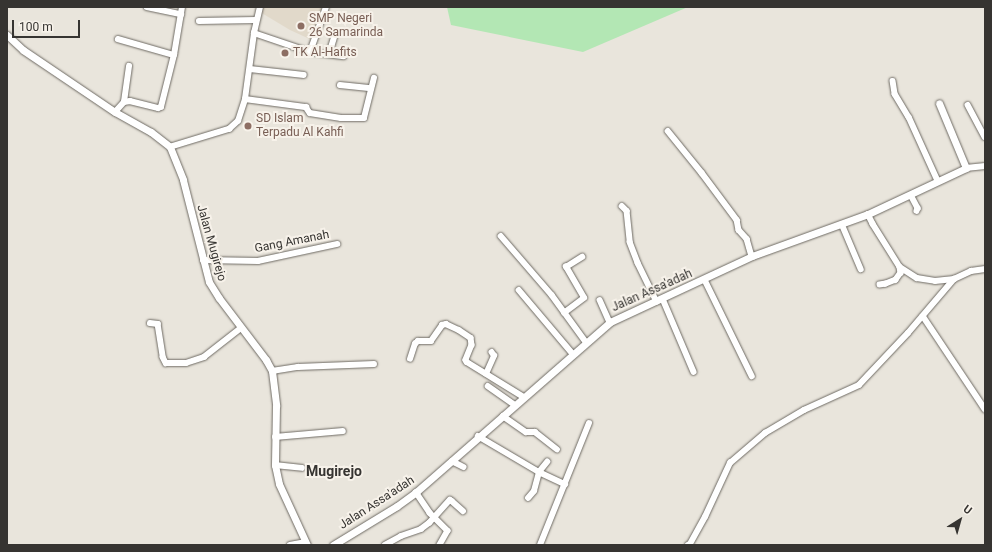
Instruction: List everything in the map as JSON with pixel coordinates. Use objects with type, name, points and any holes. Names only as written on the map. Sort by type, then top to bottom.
[{"type":"street","points":[[147,7],[181,14]]},
{"type":"street","points":[[124,102],[130,101],[158,108],[161,107],[174,55],[182,7]]},
{"type":"street","points":[[7,35],[23,50],[115,112],[151,132],[170,147],[229,129],[238,122],[241,117],[245,99],[254,32],[260,7]]},
{"type":"street","points":[[310,52],[326,7]]},
{"type":"street","points":[[199,21],[256,20]]},
{"type":"street","points":[[254,32],[310,52],[344,56]]},
{"type":"street","points":[[329,54],[335,34]]},
{"type":"street","points":[[118,39],[174,55]]},
{"type":"street","points":[[115,112],[124,102],[129,66]]},
{"type":"street","points":[[250,68],[304,75]]},
{"type":"street","points":[[245,99],[306,107],[310,114],[341,118],[364,118],[374,78]]},
{"type":"street","points":[[893,81],[896,94],[909,117],[938,181]]},
{"type":"street","points":[[340,86],[371,88]]},
{"type":"street","points":[[939,103],[966,168],[984,166]]},
{"type":"street","points":[[968,105],[985,137]]},
{"type":"street","points":[[668,131],[737,220],[739,230],[747,240],[752,256]]},
{"type":"street","name":"Jalan Mugirejo","points":[[170,147],[183,180],[203,260],[212,288],[272,371],[276,406],[275,465],[279,484],[307,544]]},
{"type":"street","name":"Jalan Assa'adah","points":[[333,545],[397,506],[416,492],[478,436],[503,416],[610,322],[705,280],[752,256],[868,214],[966,168]]},
{"type":"street","points":[[911,195],[918,208],[917,211]]},
{"type":"street","points":[[622,206],[627,211],[630,242],[635,256],[660,300],[694,372]]},
{"type":"street","points":[[868,214],[900,267],[901,273],[899,277],[886,284],[880,285]]},
{"type":"street","points":[[842,224],[861,268]]},
{"type":"street","points":[[501,236],[552,295],[586,342]]},
{"type":"street","name":"Gang Amanah","points":[[203,260],[258,261],[337,244]]},
{"type":"street","points":[[564,313],[584,298],[566,267],[582,257]]},
{"type":"street","points":[[900,267],[924,280],[954,279],[971,271],[985,269]]},
{"type":"street","points":[[688,545],[700,528],[722,477],[734,458],[765,434],[804,410],[860,385],[923,316],[954,279]]},
{"type":"street","points":[[705,280],[752,376]]},
{"type":"street","points":[[520,290],[573,354]]},
{"type":"street","points":[[600,300],[610,322]]},
{"type":"street","points":[[923,316],[985,409]]},
{"type":"street","points":[[150,323],[158,324],[163,357],[166,362],[186,363],[204,357],[241,328]]},
{"type":"street","points":[[410,360],[415,344],[418,341],[431,341],[442,325],[446,324],[459,330],[470,338],[472,345],[466,360],[524,397]]},
{"type":"street","points":[[486,374],[494,356],[492,353]]},
{"type":"street","points":[[272,371],[298,367],[374,364]]},
{"type":"street","points":[[488,386],[515,405]]},
{"type":"street","points":[[503,416],[526,432],[535,432],[557,449]]},
{"type":"street","points":[[540,545],[589,423]]},
{"type":"street","points":[[275,437],[343,431]]},
{"type":"street","points":[[478,436],[540,472],[564,484]]},
{"type":"street","points":[[452,461],[464,467]]},
{"type":"street","points":[[528,498],[534,491],[540,472],[547,462]]},
{"type":"street","points":[[275,465],[302,468]]},
{"type":"street","points":[[416,492],[434,518],[448,531],[440,545]]},
{"type":"street","points":[[385,545],[401,536],[421,529],[434,518],[450,500],[452,500],[463,511]]},
{"type":"street","points":[[290,545],[307,544]]},
{"type":"shaded area","name":"SMP Negeri 26 Samarinda","points":[[261,7],[327,7],[314,41],[290,30],[260,12]]},
{"type":"green space","points":[[447,7],[688,7],[583,52],[451,25]]},
{"type":"place","name":"SMP Negeri 26 Samarinda","points":[[301,26]]},
{"type":"place","name":"TK Al-Hafits","points":[[285,53]]},
{"type":"place","name":"SD Islam Terpadu Al Kahfi","points":[[248,126]]},
{"type":"district","name":"Mugirejo","points":[[334,471]]}]
